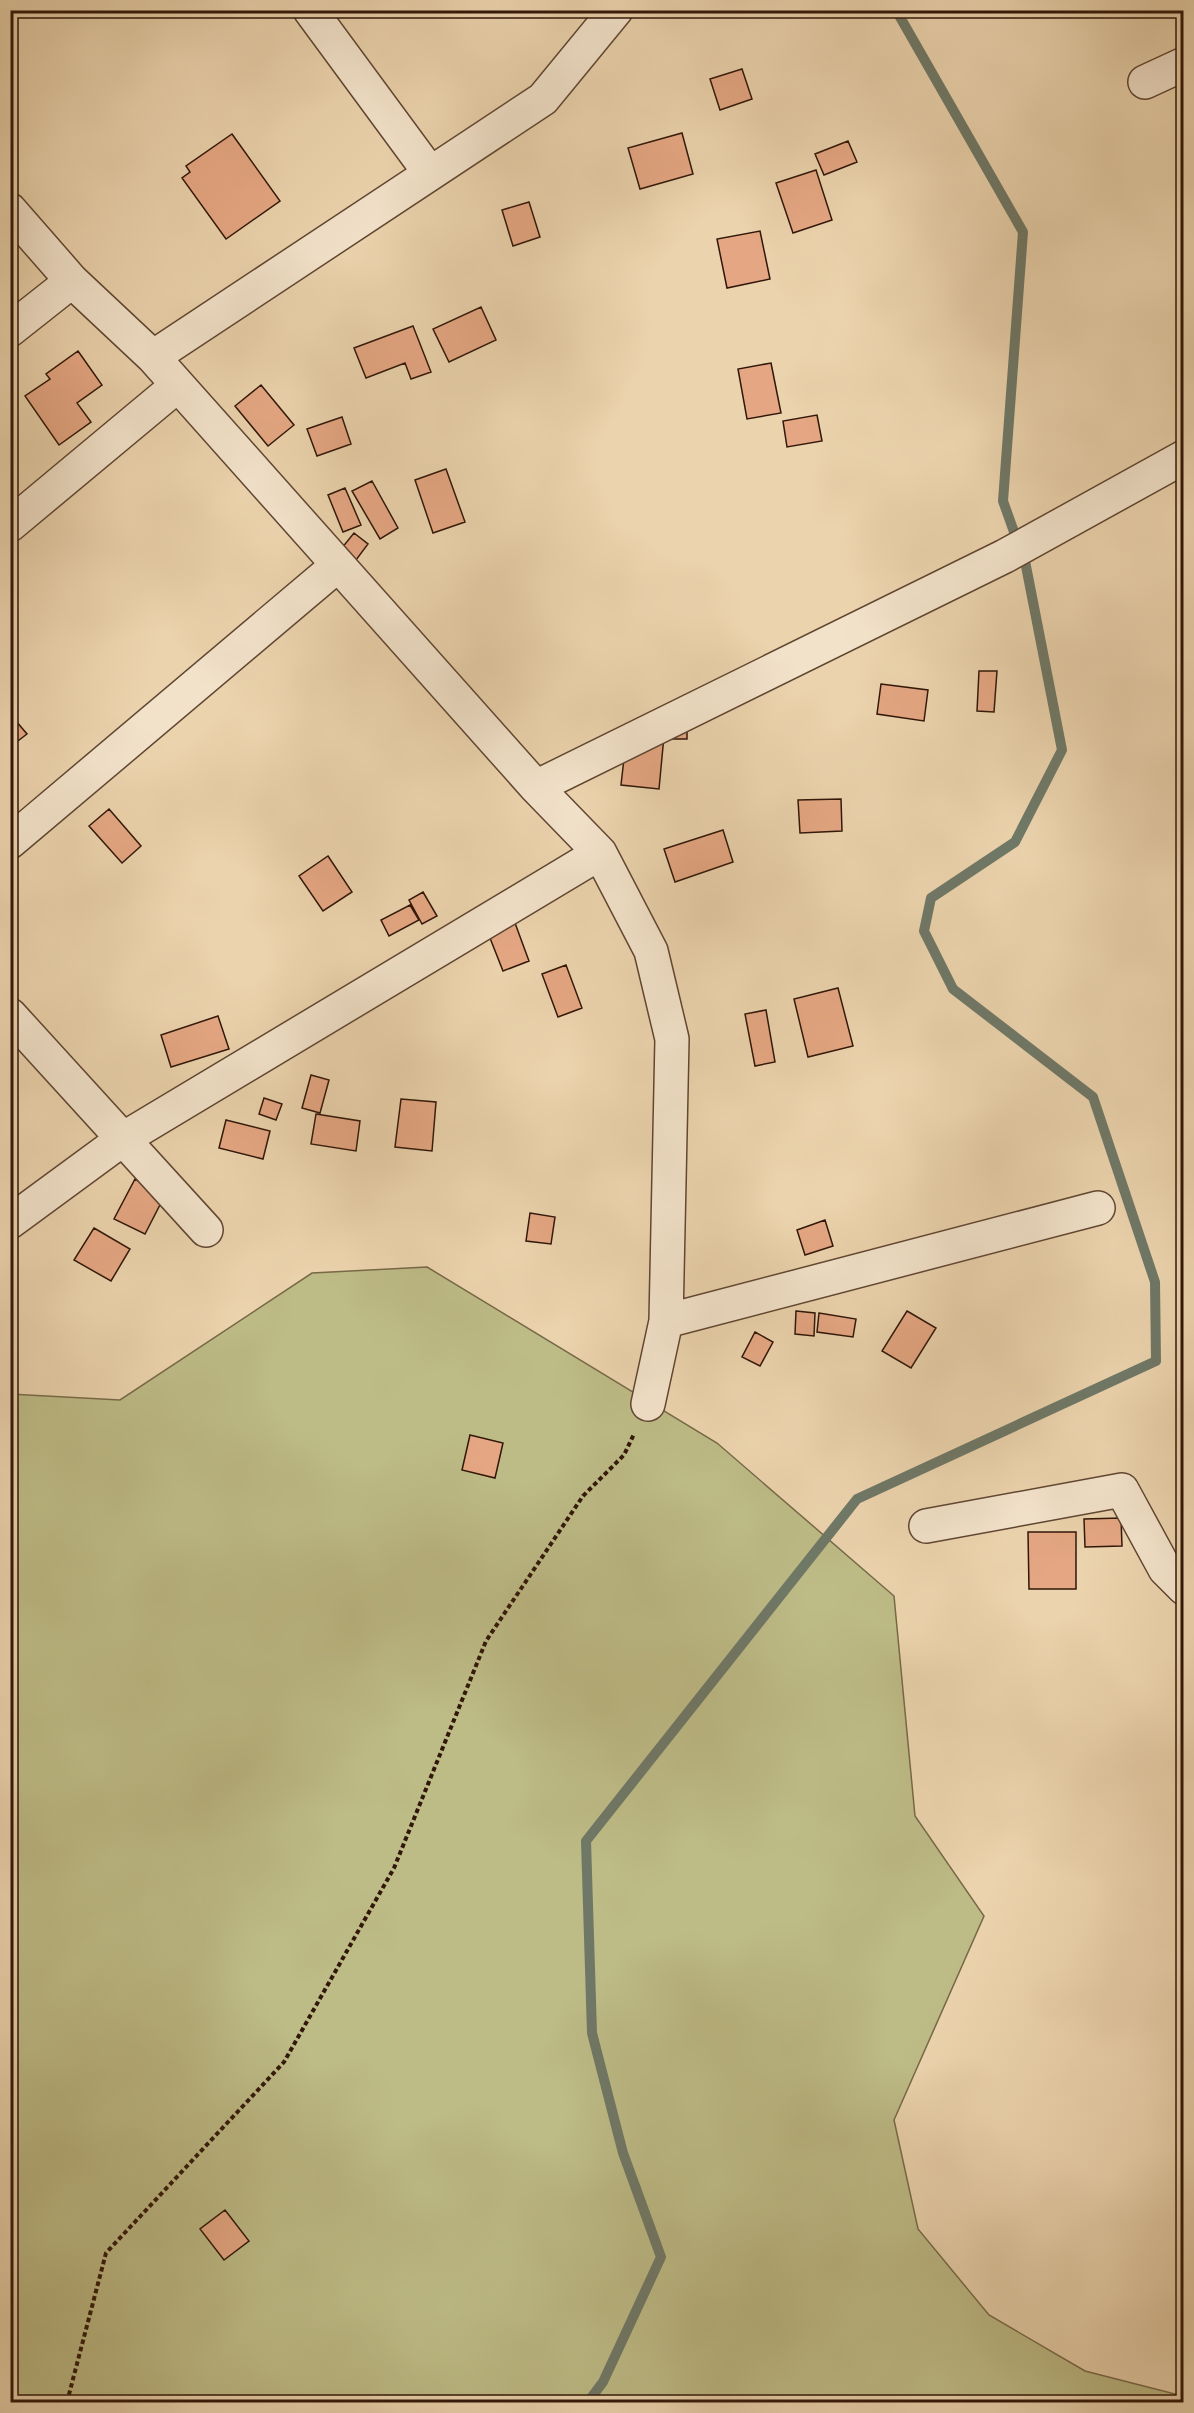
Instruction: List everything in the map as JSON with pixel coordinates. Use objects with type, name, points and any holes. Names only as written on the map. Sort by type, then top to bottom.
[{"type":"street","points":[[310,10],[430,173]]},
{"type":"street","points":[[153,357],[543,99],[616,10]]},
{"type":"street","points":[[1145,82],[1184,64]]},
{"type":"street","points":[[10,210],[72,281],[153,357],[536,787],[600,853],[651,951],[672,1039],[666,1321],[648,1404]]},
{"type":"street","points":[[10,330],[72,281]]},
{"type":"street","points":[[10,525],[178,385]]},
{"type":"street","points":[[536,787],[1005,556],[1184,457]]},
{"type":"street","points":[[10,842],[338,565]]},
{"type":"street","points":[[10,1222],[123,1139],[600,853]]},
{"type":"street","points":[[10,1015],[206,1230]]},
{"type":"street","points":[[666,1321],[1098,1208]]},
{"type":"street","points":[[926,1526],[1122,1490],[1165,1569],[1184,1588]]},
{"type":"path","points":[[67,2403],[106,2253],[284,2062],[394,1868],[486,1641],[583,1496],[624,1455],[648,1404]]},
{"type":"shaded area","points":[[427,1267],[717,1443],[894,1596],[915,1816],[984,1916],[894,2120],[918,2229],[989,2315],[1085,2371],[1183,2396],[1183,2402],[11,2402],[10,1394],[120,1400],[312,1273]]},
{"type":"building","points":[[742,69],[752,99],[720,110],[710,79]]},
{"type":"building","points":[[682,133],[693,174],[640,189],[628,148]]},
{"type":"building","points":[[232,134],[280,201],[226,239],[182,178],[190,172],[186,166]]},
{"type":"building","points":[[848,141],[857,162],[824,175],[815,154]]},
{"type":"building","points":[[816,170],[832,220],[793,233],[776,183]]},
{"type":"building","points":[[529,202],[540,237],[513,246],[502,210]]},
{"type":"building","points":[[760,231],[770,279],[727,288],[717,239]]},
{"type":"building","points":[[481,307],[496,340],[449,362],[433,329]]},
{"type":"building","points":[[413,326],[431,372],[411,379],[405,363],[366,378],[354,348]]},
{"type":"building","points":[[78,351],[102,385],[77,403],[91,422],[59,445],[25,396],[50,379],[46,374]]},
{"type":"building","points":[[771,363],[781,413],[747,419],[738,369]]},
{"type":"building","points":[[261,385],[294,425],[268,446],[235,406]]},
{"type":"building","points":[[817,415],[822,441],[787,447],[783,421]]},
{"type":"building","points":[[342,417],[351,444],[317,456],[307,429]]},
{"type":"building","points":[[446,469],[465,522],[433,533],[415,480]]},
{"type":"building","points":[[372,481],[398,528],[380,539],[352,491]]},
{"type":"building","points":[[345,488],[361,525],[343,532],[328,495]]},
{"type":"building","points":[[354,533],[368,544],[356,560],[341,549]]},
{"type":"building","points":[[979,671],[997,671],[994,712],[977,711]]},
{"type":"building","points":[[881,684],[928,690],[924,721],[877,714]]},
{"type":"building","points":[[10,714],[27,734],[10,747]]},
{"type":"building","points":[[687,727],[687,739],[669,739]]},
{"type":"building","points":[[627,732],[664,736],[659,789],[621,785]]},
{"type":"building","points":[[841,799],[842,831],[800,833],[798,800]]},
{"type":"building","points":[[109,809],[141,846],[122,863],[89,826]]},
{"type":"building","points":[[723,830],[733,862],[675,882],[664,849]]},
{"type":"building","points":[[328,856],[352,892],[323,911],[299,876]]},
{"type":"building","points":[[423,892],[437,916],[422,924],[409,900]]},
{"type":"building","points":[[410,905],[419,920],[389,936],[381,920]]},
{"type":"building","points":[[515,923],[529,961],[503,971],[488,933]]},
{"type":"building","points":[[566,965],[582,1008],[558,1017],[542,974]]},
{"type":"building","points":[[838,988],[853,1046],[808,1057],[794,999]]},
{"type":"building","points":[[766,1010],[775,1062],[755,1066],[745,1014]]},
{"type":"building","points":[[218,1016],[229,1049],[171,1067],[161,1035]]},
{"type":"building","points":[[311,1075],[329,1080],[320,1113],[302,1108]]},
{"type":"building","points":[[264,1098],[282,1104],[276,1120],[259,1114]]},
{"type":"building","points":[[401,1099],[436,1102],[432,1151],[395,1147]]},
{"type":"building","points":[[316,1114],[360,1121],[356,1151],[311,1144]]},
{"type":"building","points":[[226,1120],[270,1131],[263,1159],[219,1148]]},
{"type":"building","points":[[135,1179],[165,1195],[145,1234],[114,1219]]},
{"type":"building","points":[[530,1213],[555,1217],[551,1244],[526,1241]]},
{"type":"building","points":[[825,1220],[833,1246],[805,1255],[797,1230]]},
{"type":"building","points":[[94,1228],[130,1249],[111,1281],[74,1260]]},
{"type":"building","points":[[796,1311],[815,1313],[814,1336],[795,1334]]},
{"type":"building","points":[[907,1311],[936,1328],[911,1368],[882,1351]]},
{"type":"building","points":[[819,1313],[856,1319],[853,1337],[817,1332]]},
{"type":"building","points":[[755,1332],[773,1342],[760,1366],[742,1357]]},
{"type":"building","points":[[470,1435],[503,1443],[495,1478],[462,1470]]},
{"type":"building","points":[[1121,1518],[1122,1546],[1085,1547],[1084,1519]]},
{"type":"building","points":[[1028,1532],[1076,1532],[1076,1589],[1029,1589]]},
{"type":"building","points":[[225,2210],[249,2241],[224,2260],[200,2229]]},
{"type":"waterway","points":[[896,10],[1023,232],[1003,501],[1018,543]]},
{"type":"waterway","points":[[588,2402],[603,2382],[661,2257],[623,2153],[592,2033],[586,1841],[857,1499],[1156,1361],[1155,1282],[1093,1097],[953,989],[924,931],[931,898],[1015,842],[1062,750],[1025,561]]}]
